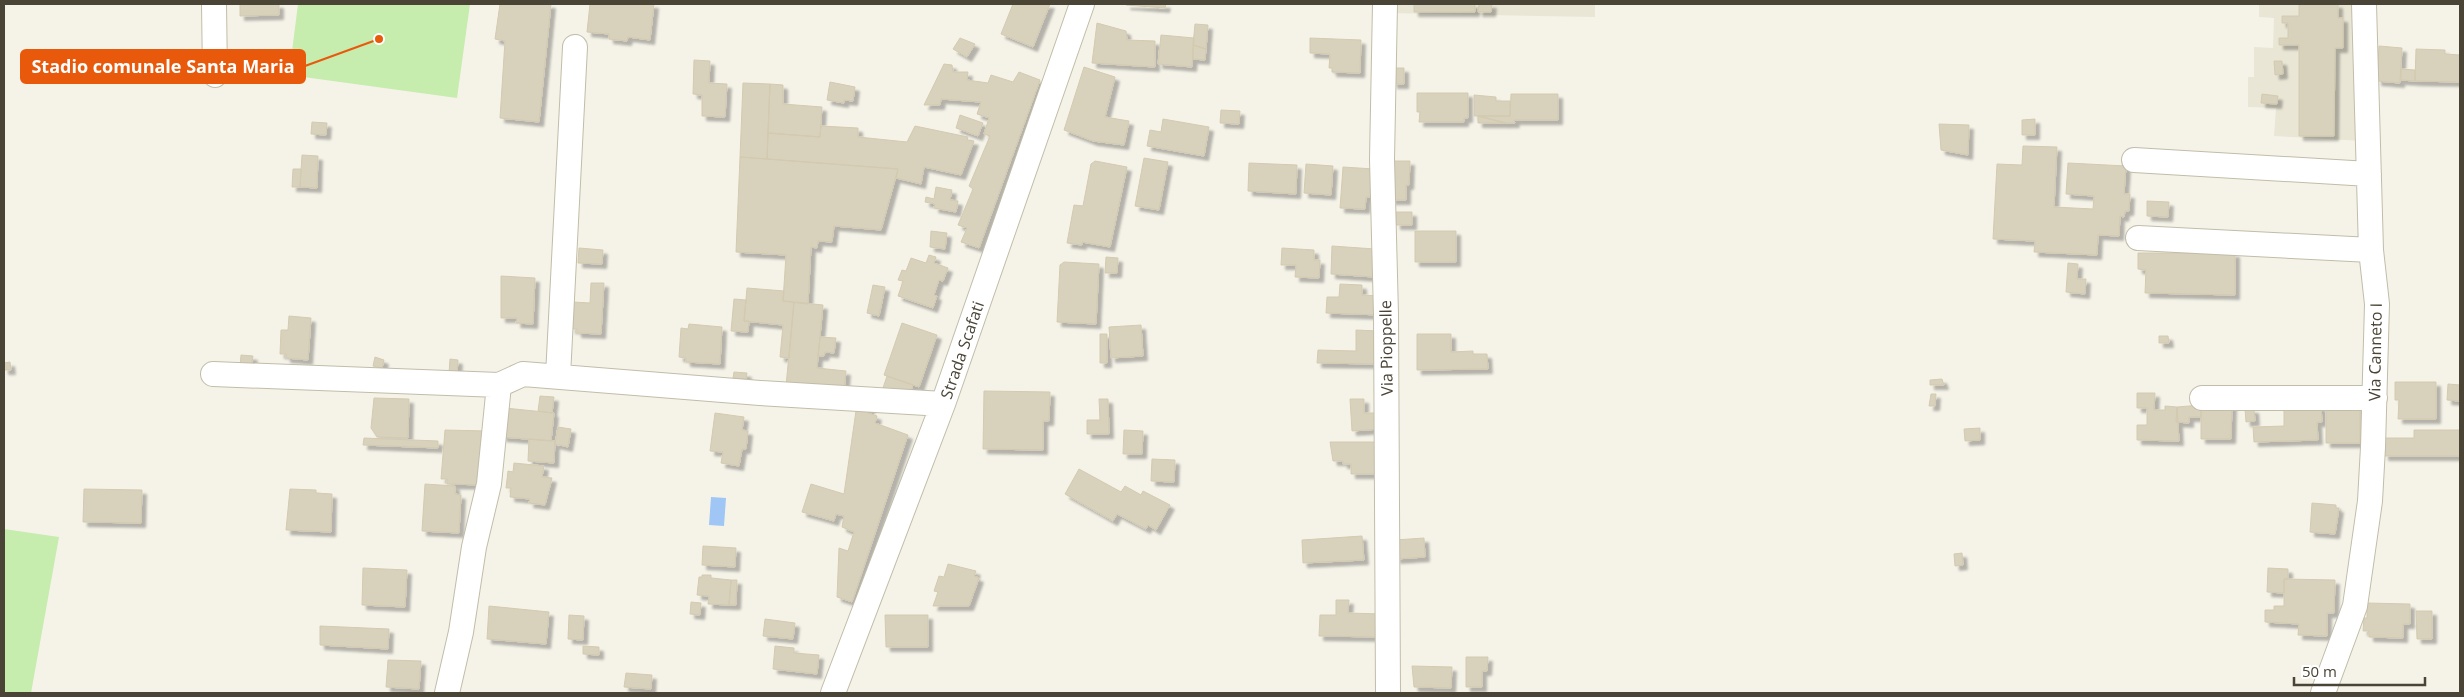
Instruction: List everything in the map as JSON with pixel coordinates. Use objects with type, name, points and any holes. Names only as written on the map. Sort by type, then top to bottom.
[{"type":"street","points":[[214,4],[215,75]]},
{"type":"street","name":"Strada Scafati","points":[[833,693],[943,404],[1082,4]]},
{"type":"street","name":"Via Pioppelle","points":[[1385,4],[1382,159],[1386,314],[1388,693]]},
{"type":"street","name":"Via Canneto I","points":[[2323,693],[2355,606],[2370,502],[2377,304],[2371,250],[2364,4]]},
{"type":"street","points":[[558,376],[574,47]]},
{"type":"street","points":[[2134,160],[2369,174]]},
{"type":"street","points":[[2138,238],[2371,250]]},
{"type":"street","points":[[213,374],[499,385],[523,374],[760,393],[943,404]]},
{"type":"street","points":[[447,693],[461,632],[474,547],[489,484],[499,385]]},
{"type":"street","points":[[2202,398],[2375,398]]},
{"type":"shaded area","points":[[1388,4],[1595,4],[1595,17],[1388,13]]},
{"type":"shaded area","points":[[2259,4],[2360,4],[2363,141],[2274,136],[2276,108],[2248,107],[2248,77],[2254,77],[2254,47],[2273,48],[2274,18],[2259,17]]},
{"type":"green space","points":[[298,4],[470,4],[457,98],[289,75]]},
{"type":"green space","points":[[4,529],[59,537],[31,693],[4,693]]},
{"type":"water","points":[[711,497],[726,498],[724,526],[709,525]]},
{"type":"building","points":[[240,4],[279,4],[279,15],[240,16]]},
{"type":"building","points":[[500,4],[551,4],[539,122],[500,118],[505,41],[495,39]]},
{"type":"building","points":[[590,4],[654,4],[650,40],[628,37],[627,41],[609,39],[609,34],[587,32]]},
{"type":"building","points":[[1013,4],[1050,4],[1033,47],[1001,34]]},
{"type":"building","points":[[1126,4],[1166,4],[1165,8]]},
{"type":"building","points":[[1414,4],[1475,4],[1475,12],[1414,12]]},
{"type":"building","points":[[1479,4],[1492,4],[1491,12],[1478,12]]},
{"type":"building","points":[[2299,4],[2338,4],[2338,18],[2343,18],[2343,48],[2335,48],[2334,136],[2299,136],[2299,45],[2279,45],[2279,38],[2288,38],[2288,23],[2282,23],[2282,16],[2299,16]]},
{"type":"building","points":[[1097,23],[1126,31],[1127,40],[1155,41],[1155,67],[1092,63]]},
{"type":"building","points":[[1195,24],[1208,25],[1206,49],[1193,45]]},
{"type":"building","points":[[1161,35],[1194,38],[1192,67],[1158,64]]},
{"type":"building","points":[[960,38],[975,44],[967,57],[953,49]]},
{"type":"building","points":[[1310,38],[1361,40],[1360,73],[1332,72],[1332,68],[1329,68],[1330,54],[1310,53]]},
{"type":"building","points":[[1193,45],[1206,49],[1205,60],[1193,59]]},
{"type":"building","points":[[2379,46],[2402,48],[2400,83],[2377,81]]},
{"type":"building","points":[[2416,49],[2445,50],[2445,54],[2460,55],[2460,82],[2415,81]]},
{"type":"building","points":[[694,60],[710,61],[709,83],[727,84],[725,117],[702,116],[702,95],[693,94]]},
{"type":"building","points":[[2274,61],[2282,61],[2283,74],[2275,75]]},
{"type":"building","points":[[944,64],[952,65],[953,72],[968,72],[967,80],[988,83],[991,75],[1013,82],[1019,72],[1040,80],[979,248],[961,242],[967,228],[958,225],[973,189],[969,186],[990,136],[984,134],[989,118],[977,114],[981,102],[941,99],[940,105],[924,105]]},
{"type":"building","points":[[1084,67],[1115,77],[1105,117],[1129,121],[1124,145],[1093,141],[1064,130]]},
{"type":"building","points":[[1392,68],[1404,68],[1404,84],[1393,84]]},
{"type":"building","points":[[2401,69],[2415,70],[2415,81],[2401,80]]},
{"type":"building","points":[[830,82],[855,87],[853,101],[844,100],[844,103],[827,100]]},
{"type":"building","points":[[743,83],[770,84],[767,159],[740,157]]},
{"type":"building","points":[[770,84],[783,85],[783,104],[822,107],[820,137],[768,133]]},
{"type":"building","points":[[1417,93],[1468,93],[1468,118],[1464,118],[1464,122],[1419,122],[1420,112],[1417,112]]},
{"type":"building","points":[[1511,94],[1558,94],[1558,120],[1514,120],[1515,123],[1506,123],[1478,116],[1510,116]]},
{"type":"building","points":[[2262,94],[2278,96],[2277,104],[2261,103]]},
{"type":"building","points":[[1474,95],[1496,97],[1496,101],[1510,101],[1510,116],[1474,116]]},
{"type":"building","points":[[1221,110],[1240,111],[1239,124],[1220,123]]},
{"type":"building","points":[[960,115],[983,123],[978,136],[956,128]]},
{"type":"building","points":[[1478,116],[1506,123],[1478,123]]},
{"type":"building","points":[[1163,119],[1209,127],[1204,156],[1147,146],[1150,130],[1161,132]]},
{"type":"building","points":[[2035,119],[2035,135],[2022,135],[2022,120]]},
{"type":"building","points":[[312,122],[327,123],[326,135],[311,134]]},
{"type":"building","points":[[1939,124],[1969,125],[1968,155],[1941,150]]},
{"type":"building","points":[[821,126],[858,128],[858,137],[907,142],[915,126],[968,137],[967,140],[974,141],[961,175],[924,167],[921,184],[896,178],[898,169],[767,159],[768,133],[820,137]]},
{"type":"building","points":[[2023,146],[2057,147],[2054,207],[2093,209],[2094,196],[2066,194],[2068,163],[2126,166],[2124,194],[2130,194],[2129,211],[2125,211],[2124,217],[2120,216],[2119,236],[2098,235],[2097,255],[2034,252],[2035,241],[1993,239],[1997,164],[2022,165]]},
{"type":"building","points":[[302,155],[318,156],[317,188],[300,187]]},
{"type":"building","points":[[740,157],[898,169],[881,230],[834,226],[832,242],[818,241],[817,248],[811,247],[808,304],[783,301],[786,255],[736,252]]},
{"type":"building","points":[[1144,158],[1168,162],[1159,210],[1135,206]]},
{"type":"building","points":[[1095,161],[1127,167],[1110,247],[1082,242],[1082,245],[1067,243],[1074,205],[1083,206],[1091,164]]},
{"type":"building","points":[[1391,161],[1410,161],[1409,185],[1406,185],[1406,200],[1391,200]]},
{"type":"building","points":[[1249,163],[1297,165],[1296,194],[1248,191]]},
{"type":"building","points":[[1306,164],[1333,166],[1331,195],[1304,193]]},
{"type":"building","points":[[1343,167],[1374,169],[1373,197],[1366,197],[1365,209],[1340,208]]},
{"type":"building","points":[[293,169],[301,169],[300,187],[292,187]]},
{"type":"building","points":[[936,187],[952,190],[950,200],[958,201],[956,212],[934,208],[935,204],[925,202],[926,197],[934,199]]},
{"type":"building","points":[[2147,201],[2169,202],[2168,217],[2147,216]]},
{"type":"building","points":[[1396,212],[1412,212],[1412,225],[1396,225]]},
{"type":"building","points":[[931,231],[947,233],[945,249],[930,247]]},
{"type":"building","points":[[1415,231],[1456,231],[1456,262],[1415,262]]},
{"type":"building","points":[[1332,246],[1375,249],[1374,277],[1331,274]]},
{"type":"building","points":[[579,248],[603,250],[602,264],[578,263]]},
{"type":"building","points":[[1282,248],[1314,250],[1314,260],[1320,260],[1319,278],[1295,277],[1296,265],[1281,265]]},
{"type":"building","points":[[2138,253],[2235,253],[2235,295],[2145,293],[2146,270],[2138,269]]},
{"type":"building","points":[[929,255],[936,257],[934,263],[948,268],[943,281],[939,280],[934,295],[937,296],[933,308],[898,296],[903,281],[898,280],[902,270],[906,271],[911,258],[926,263]]},
{"type":"building","points":[[1106,257],[1118,258],[1117,273],[1105,273]]},
{"type":"building","points":[[1064,262],[1099,264],[1096,324],[1057,322],[1060,265]]},
{"type":"building","points":[[2068,263],[2078,264],[2077,279],[2086,279],[2085,294],[2066,292]]},
{"type":"building","points":[[501,276],[535,278],[533,324],[516,323],[517,318],[501,318]]},
{"type":"building","points":[[591,283],[604,283],[601,334],[577,333],[577,329],[571,329],[573,302],[590,303]]},
{"type":"building","points":[[1340,284],[1362,285],[1362,295],[1381,296],[1381,315],[1326,313],[1327,297],[1339,297]]},
{"type":"building","points":[[873,285],[885,287],[879,316],[867,313]]},
{"type":"building","points":[[747,288],[784,291],[783,301],[794,302],[789,358],[780,357],[783,325],[744,321]]},
{"type":"building","points":[[734,299],[746,300],[744,321],[749,321],[748,332],[731,331]]},
{"type":"building","points":[[794,302],[823,305],[817,368],[846,371],[844,391],[786,386]]},
{"type":"building","points":[[289,316],[311,318],[308,360],[286,358],[286,354],[280,354],[281,330],[288,330]]},
{"type":"building","points":[[902,323],[937,335],[919,387],[884,375]]},
{"type":"building","points":[[689,324],[722,327],[720,364],[686,362],[686,358],[679,357],[681,328],[688,329]]},
{"type":"building","points":[[1141,325],[1143,356],[1111,358],[1109,327]]},
{"type":"building","points":[[1356,330],[1378,331],[1378,364],[1317,363],[1318,350],[1356,351]]},
{"type":"building","points":[[1100,334],[1107,334],[1107,363],[1100,363]]},
{"type":"building","points":[[1417,334],[1451,334],[1451,352],[1473,351],[1473,354],[1487,354],[1488,369],[1417,370]]},
{"type":"building","points":[[2159,336],[2168,336],[2169,343],[2159,343]]},
{"type":"building","points":[[820,337],[836,338],[834,353],[825,352],[824,356],[818,356]]},
{"type":"building","points":[[241,355],[253,356],[251,368],[240,367]]},
{"type":"building","points":[[375,357],[384,360],[382,368],[373,366]]},
{"type":"building","points":[[450,359],[458,360],[457,374],[449,373]]},
{"type":"building","points":[[10,362],[11,370],[4,370],[4,363]]},
{"type":"building","points":[[734,372],[747,373],[746,379],[733,378]]},
{"type":"building","points":[[887,376],[913,385],[910,393],[883,388]]},
{"type":"building","points":[[1942,379],[1944,385],[1930,385],[1930,380]]},
{"type":"building","points":[[2395,382],[2436,382],[2436,419],[2398,419],[2399,400],[2395,400]]},
{"type":"building","points":[[2448,384],[2460,385],[2460,401],[2447,400]]},
{"type":"building","points":[[984,391],[1050,392],[1049,421],[1043,421],[1043,450],[983,449]]},
{"type":"building","points":[[2137,393],[2155,393],[2154,410],[2165,410],[2165,406],[2177,407],[2179,441],[2137,440],[2137,425],[2147,425],[2147,408],[2137,408]]},
{"type":"building","points":[[1931,394],[1936,394],[1935,406],[1929,406]]},
{"type":"building","points":[[540,396],[554,397],[552,413],[538,411]]},
{"type":"building","points":[[374,398],[409,399],[408,438],[377,437],[371,428]]},
{"type":"building","points":[[1099,399],[1108,399],[1109,434],[1087,434],[1087,420],[1100,420]]},
{"type":"building","points":[[1350,399],[1364,399],[1364,413],[1380,413],[1380,429],[1352,431]]},
{"type":"building","points":[[873,402],[868,413],[877,416],[875,423],[908,435],[852,602],[837,597],[839,548],[848,551],[854,532],[842,527],[844,516],[836,514],[834,521],[802,512],[811,484],[844,494],[857,404]]},
{"type":"building","points":[[2201,403],[2232,405],[2231,439],[2201,439]]},
{"type":"building","points":[[2326,404],[2360,404],[2360,443],[2326,443]]},
{"type":"building","points":[[2201,405],[2201,417],[2189,417],[2189,423],[2176,422],[2177,407]]},
{"type":"building","points":[[2321,406],[2322,422],[2317,422],[2318,440],[2254,442],[2253,427],[2284,426],[2284,408]]},
{"type":"building","points":[[505,408],[554,413],[551,441],[502,437]]},
{"type":"building","points":[[2245,409],[2254,409],[2255,421],[2246,422]]},
{"type":"building","points":[[715,413],[744,417],[742,430],[748,431],[746,449],[742,449],[739,466],[721,463],[723,452],[710,451]]},
{"type":"building","points":[[558,427],[571,429],[568,447],[555,444]]},
{"type":"building","points":[[1980,428],[1980,440],[1965,441],[1964,429]]},
{"type":"building","points":[[445,430],[487,431],[485,485],[447,484],[447,479],[441,479]]},
{"type":"building","points":[[1124,430],[1143,431],[1142,454],[1123,454]]},
{"type":"building","points":[[2414,430],[2460,430],[2460,456],[2384,456],[2384,438],[2414,438]]},
{"type":"building","points":[[364,438],[438,441],[438,448],[363,445]]},
{"type":"building","points":[[529,439],[555,441],[554,463],[528,461]]},
{"type":"building","points":[[1330,442],[1377,442],[1377,474],[1351,474],[1351,464],[1343,464],[1343,461],[1333,461]]},
{"type":"building","points":[[1152,459],[1175,460],[1174,482],[1151,481]]},
{"type":"building","points":[[514,463],[544,466],[542,477],[552,478],[545,505],[529,503],[530,499],[510,497],[511,488],[506,488],[508,471],[513,472]]},
{"type":"building","points":[[1079,469],[1121,492],[1125,486],[1141,495],[1143,491],[1170,505],[1156,530],[1148,525],[1146,529],[1117,514],[1113,521],[1065,494]]},
{"type":"building","points":[[425,484],[455,486],[455,494],[461,495],[459,533],[422,531]]},
{"type":"building","points":[[84,489],[142,490],[141,523],[83,522]]},
{"type":"building","points":[[290,489],[316,490],[316,493],[332,494],[331,532],[286,530]]},
{"type":"building","points":[[2312,503],[2336,505],[2336,508],[2339,508],[2335,534],[2310,532]]},
{"type":"building","points":[[1362,536],[1364,560],[1303,563],[1302,540]]},
{"type":"building","points":[[1424,538],[1425,557],[1396,559],[1395,540]]},
{"type":"building","points":[[703,546],[736,548],[735,567],[702,565]]},
{"type":"building","points":[[1962,553],[1963,565],[1955,566],[1954,554]]},
{"type":"building","points":[[948,564],[976,571],[974,576],[979,578],[969,606],[933,606],[938,592],[934,591],[939,576],[944,577]]},
{"type":"building","points":[[363,568],[407,570],[405,607],[362,605]]},
{"type":"building","points":[[2268,568],[2288,569],[2288,579],[2284,579],[2284,593],[2267,592]]},
{"type":"building","points":[[702,575],[711,575],[711,578],[731,580],[729,605],[708,604],[709,596],[697,595],[699,577],[702,577]]},
{"type":"building","points":[[2284,579],[2335,580],[2334,613],[2327,613],[2327,636],[2298,635],[2299,624],[2265,622],[2265,610],[2274,610],[2274,606],[2284,606]]},
{"type":"building","points":[[731,580],[737,580],[736,605],[729,605]]},
{"type":"building","points":[[1336,600],[1349,600],[1348,613],[1381,614],[1381,637],[1319,636],[1320,615],[1336,615]]},
{"type":"building","points":[[691,602],[701,603],[700,615],[690,614]]},
{"type":"building","points":[[2367,603],[2410,604],[2410,624],[2403,624],[2403,638],[2369,637],[2369,631],[2363,631],[2364,618],[2367,618]]},
{"type":"building","points":[[489,606],[549,612],[546,644],[487,639]]},
{"type":"building","points":[[2416,611],[2432,611],[2432,639],[2417,639]]},
{"type":"building","points":[[569,615],[584,616],[583,640],[568,639]]},
{"type":"building","points":[[885,615],[928,615],[928,647],[886,647]]},
{"type":"building","points":[[765,619],[795,623],[793,639],[763,636]]},
{"type":"building","points":[[320,626],[389,629],[388,649],[320,645]]},
{"type":"building","points":[[583,646],[599,647],[599,655],[583,654]]},
{"type":"building","points":[[775,646],[794,648],[794,653],[819,655],[817,674],[773,669]]},
{"type":"building","points":[[1466,657],[1488,657],[1487,671],[1482,671],[1482,687],[1466,687]]},
{"type":"building","points":[[388,660],[421,661],[419,689],[386,687]]},
{"type":"building","points":[[1412,666],[1452,667],[1451,688],[1414,687]]},
{"type":"building","points":[[626,673],[652,675],[651,689],[624,687]]},
{"type":"place","name":"Stadio comunale Santa Maria","points":[[379,39]]}]
